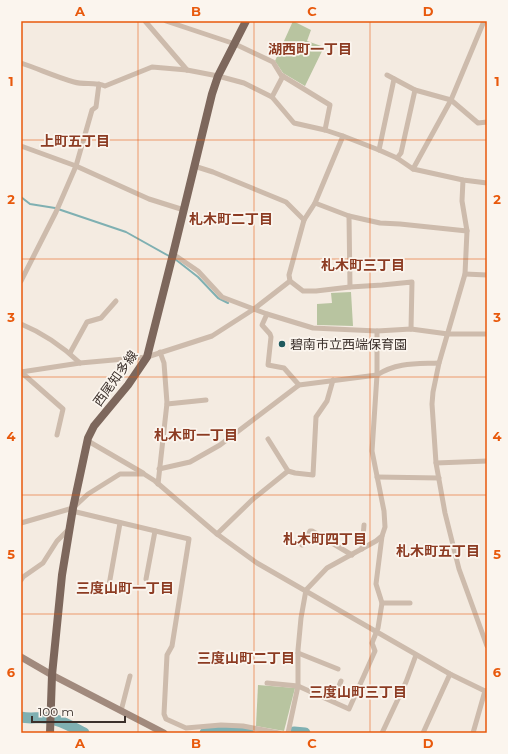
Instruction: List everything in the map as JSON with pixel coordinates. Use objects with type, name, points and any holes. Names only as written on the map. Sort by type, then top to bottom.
[{"type":"main road","name":"西尾知多線","points":[[50,733],[50,695],[62,575],[72,510],[88,441],[94,426],[128,384],[147,357],[212,94],[218,76],[246,21]]},
{"type":"main road","points":[[21,657],[52,675],[164,733]]},
{"type":"street","points":[[145,21],[187,70]]},
{"type":"street","points":[[166,21],[235,44],[272,62],[283,76],[330,105],[325,130]]},
{"type":"street","points":[[413,169],[451,100],[483,22],[476,21]]},
{"type":"street","points":[[21,63],[74,82],[83,84],[99,84],[105,86],[152,67],[187,70],[218,76],[244,83],[272,97],[294,123],[344,136],[397,158],[413,169],[463,180],[487,183]]},
{"type":"street","points":[[272,97],[283,76]]},
{"type":"street","points":[[386,76],[415,90],[451,100],[478,123],[487,122]]},
{"type":"street","points":[[379,150],[394,79]]},
{"type":"street","points":[[21,281],[56,212],[76,166],[92,110],[96,107],[99,84]]},
{"type":"street","points":[[397,158],[401,153],[415,90]]},
{"type":"street","points":[[344,136],[315,202],[304,220],[289,275],[290,282],[304,291],[412,282],[411,330]]},
{"type":"street","points":[[21,146],[76,166],[149,199],[184,210]]},
{"type":"street","points":[[194,166],[213,172],[286,202],[304,220]]},
{"type":"street","points":[[463,180],[462,201],[466,231],[466,274],[440,363],[433,392],[432,404],[436,463],[445,513],[459,569],[487,646]]},
{"type":"street","points":[[315,202],[349,216],[380,223],[466,231]]},
{"type":"street","points":[[349,216],[350,287]]},
{"type":"street","points":[[173,254],[198,271],[222,297],[267,314],[313,328],[377,331],[411,330],[448,334],[487,334]]},
{"type":"street","points":[[466,274],[487,275]]},
{"type":"street","points":[[21,372],[80,363],[147,357],[212,336],[254,309],[290,282]]},
{"type":"street","points":[[70,353],[87,322],[101,318],[116,301]]},
{"type":"street","points":[[267,314],[262,326],[271,337],[268,366],[284,368],[299,385]]},
{"type":"street","points":[[21,324],[36,330],[70,353],[80,363]]},
{"type":"street","points":[[267,683],[298,686],[349,709],[375,651],[372,643],[376,632],[382,603],[376,584],[382,536],[385,527],[384,511],[372,451],[377,375],[377,331]]},
{"type":"street","points":[[158,484],[167,404],[164,363],[160,352]]},
{"type":"street","points":[[159,469],[190,462],[220,445],[299,385],[377,375],[387,368],[403,365],[440,363]]},
{"type":"street","points":[[21,372],[63,409],[57,435]]},
{"type":"street","points":[[268,439],[288,471],[295,474],[313,475],[316,417],[327,401],[333,380]]},
{"type":"street","points":[[167,404],[206,400]]},
{"type":"street","points":[[88,441],[155,481],[217,534],[257,563],[450,674],[486,691],[473,733]]},
{"type":"street","points":[[436,463],[487,461]]},
{"type":"street","points":[[217,534],[252,500],[288,471]]},
{"type":"street","points":[[72,510],[88,494],[120,474],[144,474]]},
{"type":"street","points":[[377,477],[439,478]]},
{"type":"street","points":[[21,523],[72,510],[189,539],[172,646],[168,655],[164,714],[166,719],[186,728],[220,725],[243,726],[279,733]]},
{"type":"street","points":[[109,585],[120,523]]},
{"type":"street","points":[[362,549],[364,525]]},
{"type":"street","points":[[21,580],[43,563],[57,541],[69,529]]},
{"type":"street","points":[[146,579],[155,531]]},
{"type":"street","points":[[302,545],[310,531],[312,531],[352,555]]},
{"type":"street","points":[[288,733],[298,686],[298,653],[301,618],[306,590],[328,568],[376,541],[382,536]]},
{"type":"street","points":[[382,603],[410,603]]},
{"type":"street","points":[[298,653],[338,669]]},
{"type":"street","points":[[382,733],[406,682],[416,654]]},
{"type":"street","points":[[423,733],[450,674]]},
{"type":"street","points":[[121,711],[130,676]]},
{"type":"street","points":[[333,701],[342,681]]},
{"type":"green space","points":[[293,21],[311,30],[307,41],[324,47],[305,86],[283,73],[275,61]]},
{"type":"green space","points":[[351,292],[353,326],[317,325],[317,304],[332,303],[331,293]]},
{"type":"green space","points":[[258,685],[295,688],[284,731],[256,726]]},
{"type":"waterway","points":[[21,197],[30,204],[55,208],[126,232],[169,256]]},
{"type":"waterway","points":[[175,259],[198,277],[218,298],[228,303]]},
{"type":"waterway","points":[[21,717],[56,720],[84,733]]},
{"type":"waterway","points":[[205,733],[217,730],[236,733]]},
{"type":"waterway","points":[[238,733],[248,732]]},
{"type":"waterway","points":[[294,732],[305,733]]},
{"type":"place","name":"碧南市立西端保育園","points":[[282,344]]},
{"type":"district","name":"湖西町一丁目","points":[[310,49]]},
{"type":"district","name":"上町五丁目","points":[[75,141]]},
{"type":"district","name":"札木町二丁目","points":[[231,219]]},
{"type":"district","name":"札木町三丁目","points":[[363,265]]},
{"type":"district","name":"札木町一丁目","points":[[196,435]]},
{"type":"district","name":"札木町四丁目","points":[[325,539]]},
{"type":"district","name":"札木町五丁目","points":[[438,551]]},
{"type":"district","name":"三度山町一丁目","points":[[125,588]]},
{"type":"district","name":"三度山町二丁目","points":[[246,658]]},
{"type":"district","name":"三度山町三丁目","points":[[358,692]]}]
